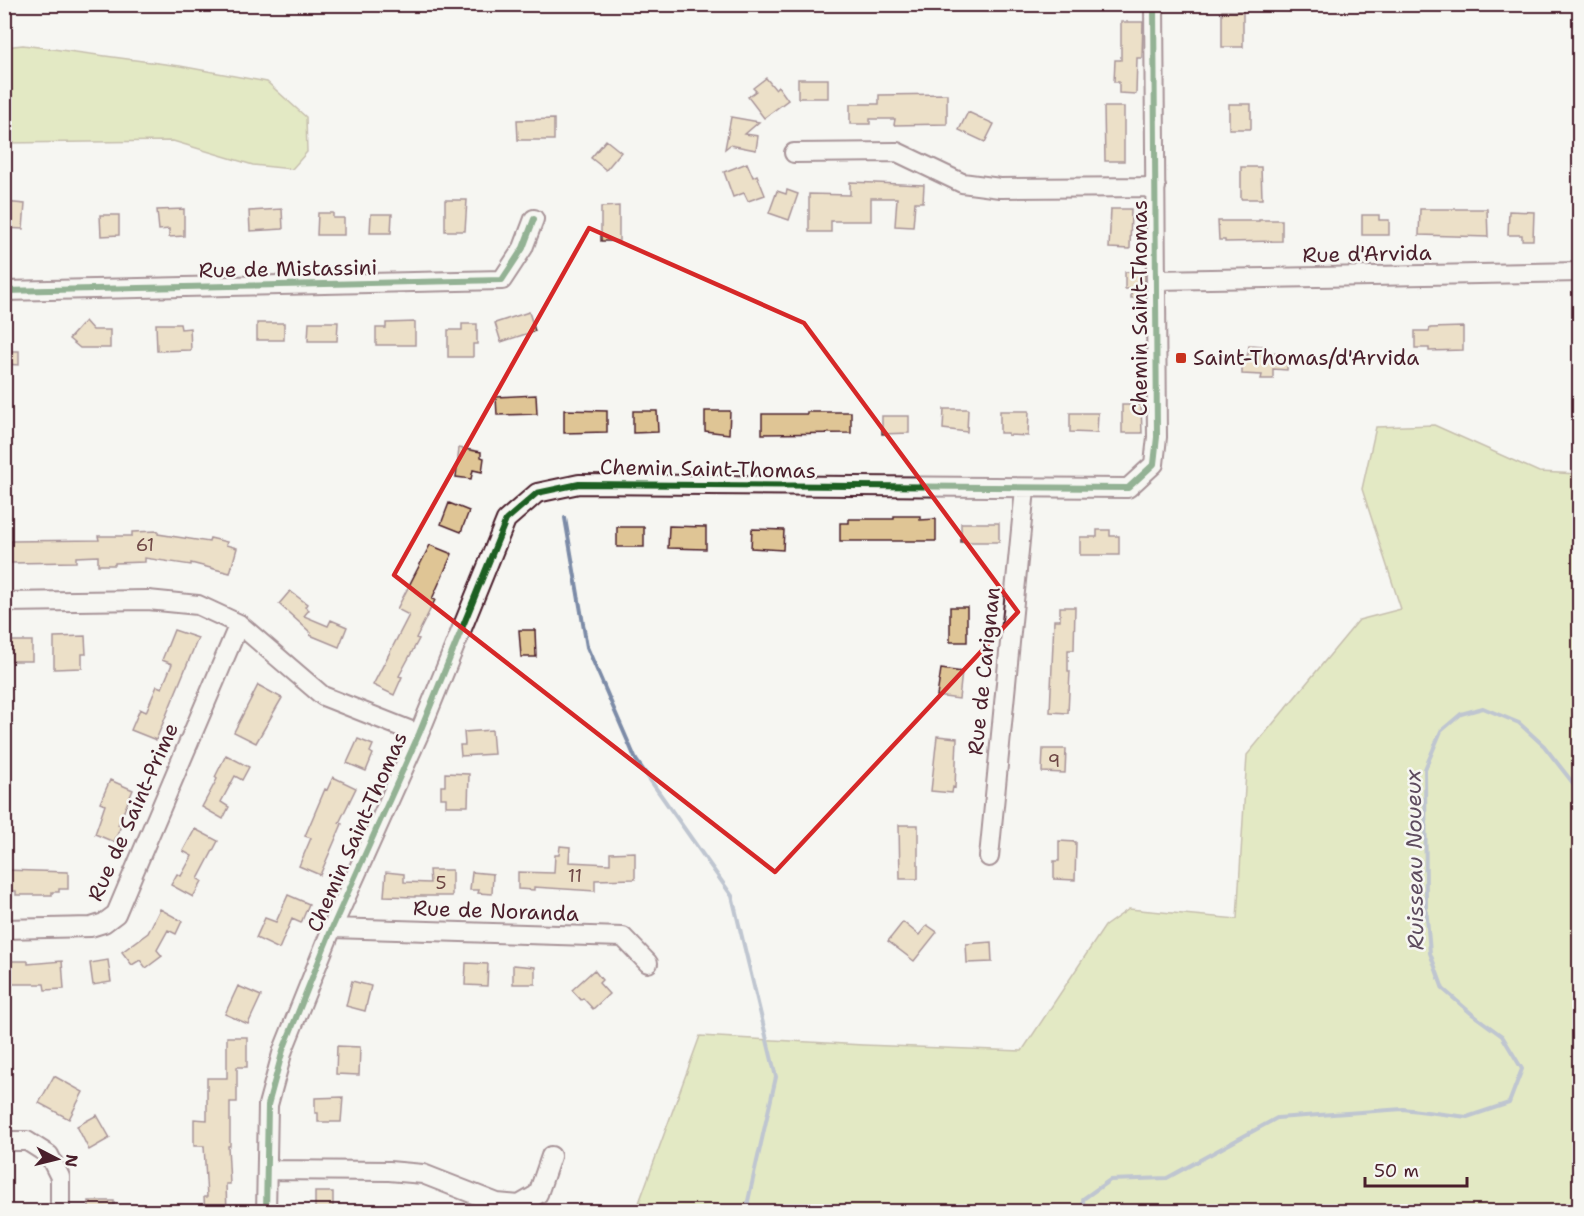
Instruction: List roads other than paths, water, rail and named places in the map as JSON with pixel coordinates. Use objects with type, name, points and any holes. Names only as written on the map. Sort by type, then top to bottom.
[{"type":"street","name":"Chemin Saint-Thomas","points":[[266,1212],[268,1105],[283,1050],[332,928],[419,734],[506,520],[537,493],[579,484],[1128,488],[1154,464],[1157,437],[1154,4]]},
{"type":"street","points":[[794,153],[897,152],[962,183],[1000,188],[1156,187]]},
{"type":"street","name":"Rue de Mistassini","points":[[4,291],[502,280],[523,248],[534,219]]},
{"type":"street","name":"Rue d'Arvida","points":[[1156,280],[1580,272]]},
{"type":"street","name":"Rue de Carignan","points":[[989,857],[1025,489]]},
{"type":"street","points":[[4,602],[148,600],[198,605],[240,624],[323,696],[419,734]]},
{"type":"street","name":"Rue de Saint-Prime","points":[[4,929],[91,927],[104,923],[116,915],[240,624]]},
{"type":"street","name":"Rue de Noranda","points":[[332,928],[623,937],[648,963]]},
{"type":"street","points":[[4,1141],[27,1141],[49,1155],[60,1177],[60,1212]]},
{"type":"street","points":[[267,1170],[389,1170],[423,1174],[497,1203],[519,1205],[538,1194],[551,1156]]},
{"type":"waterway","points":[[565,518],[587,647],[636,760],[732,896],[776,1077],[748,1201],[749,1212]]},
{"type":"waterway","name":"Ruisseau Noueux","points":[[1084,1212],[1083,1199],[1110,1180],[1167,1178],[1277,1118],[1403,1109],[1467,1117],[1509,1103],[1522,1069],[1502,1036],[1443,989],[1430,953],[1426,906],[1425,769],[1441,731],[1461,714],[1483,708],[1519,723],[1544,746],[1580,792]]},
{"type":"place","name":"Saint-Thomas/d'Arvida","points":[[1181,358]]}]
